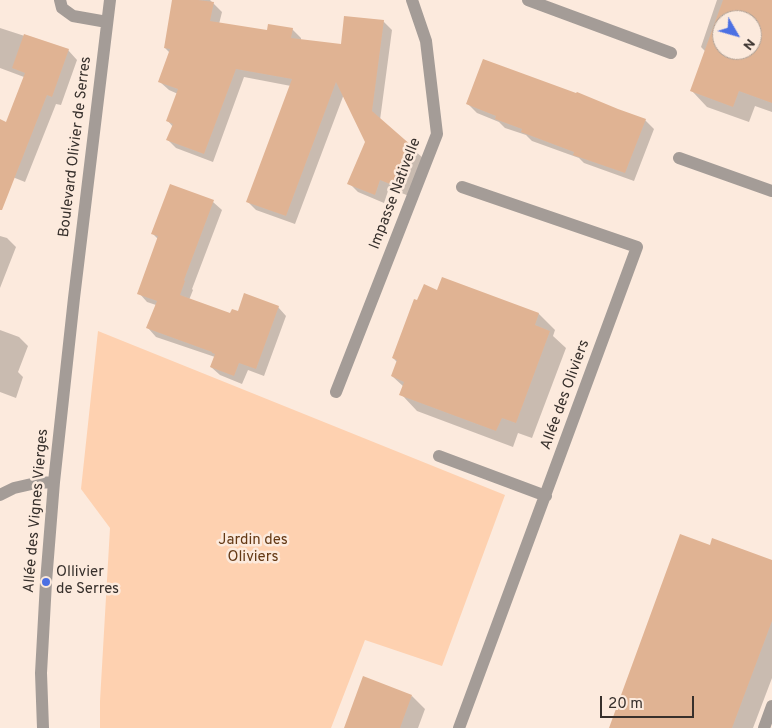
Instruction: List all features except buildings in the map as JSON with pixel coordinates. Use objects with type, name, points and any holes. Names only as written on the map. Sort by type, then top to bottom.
[{"type":"street","points":[[60,0],[62,8],[74,16],[107,22]]},
{"type":"street","name":"Boulevard Olivier de Serres","points":[[74,298],[110,0]]},
{"type":"street","name":"Impasse Nativelle","points":[[336,392],[437,134],[426,41],[412,0]]},
{"type":"street","points":[[528,0],[671,53]]},
{"type":"street","points":[[679,158],[772,191]]},
{"type":"street","name":"Allée des Oliviers","points":[[459,728],[637,248],[462,187]]},
{"type":"street","name":"Allée des Vignes Vierges","points":[[43,728],[41,673],[46,582],[54,482],[74,298]]},
{"type":"street","points":[[440,456],[546,496]]},
{"type":"street","points":[[0,495],[21,486],[54,482]]},
{"type":"street","points":[[764,728],[772,706]]},
{"type":"green space","name":"Jardin des Oliviers","points":[[98,331],[505,495],[442,666],[365,640],[331,728],[100,728],[110,528],[81,489]]},
{"type":"place","name":"Ollivier de Serres","points":[[46,582]]}]
